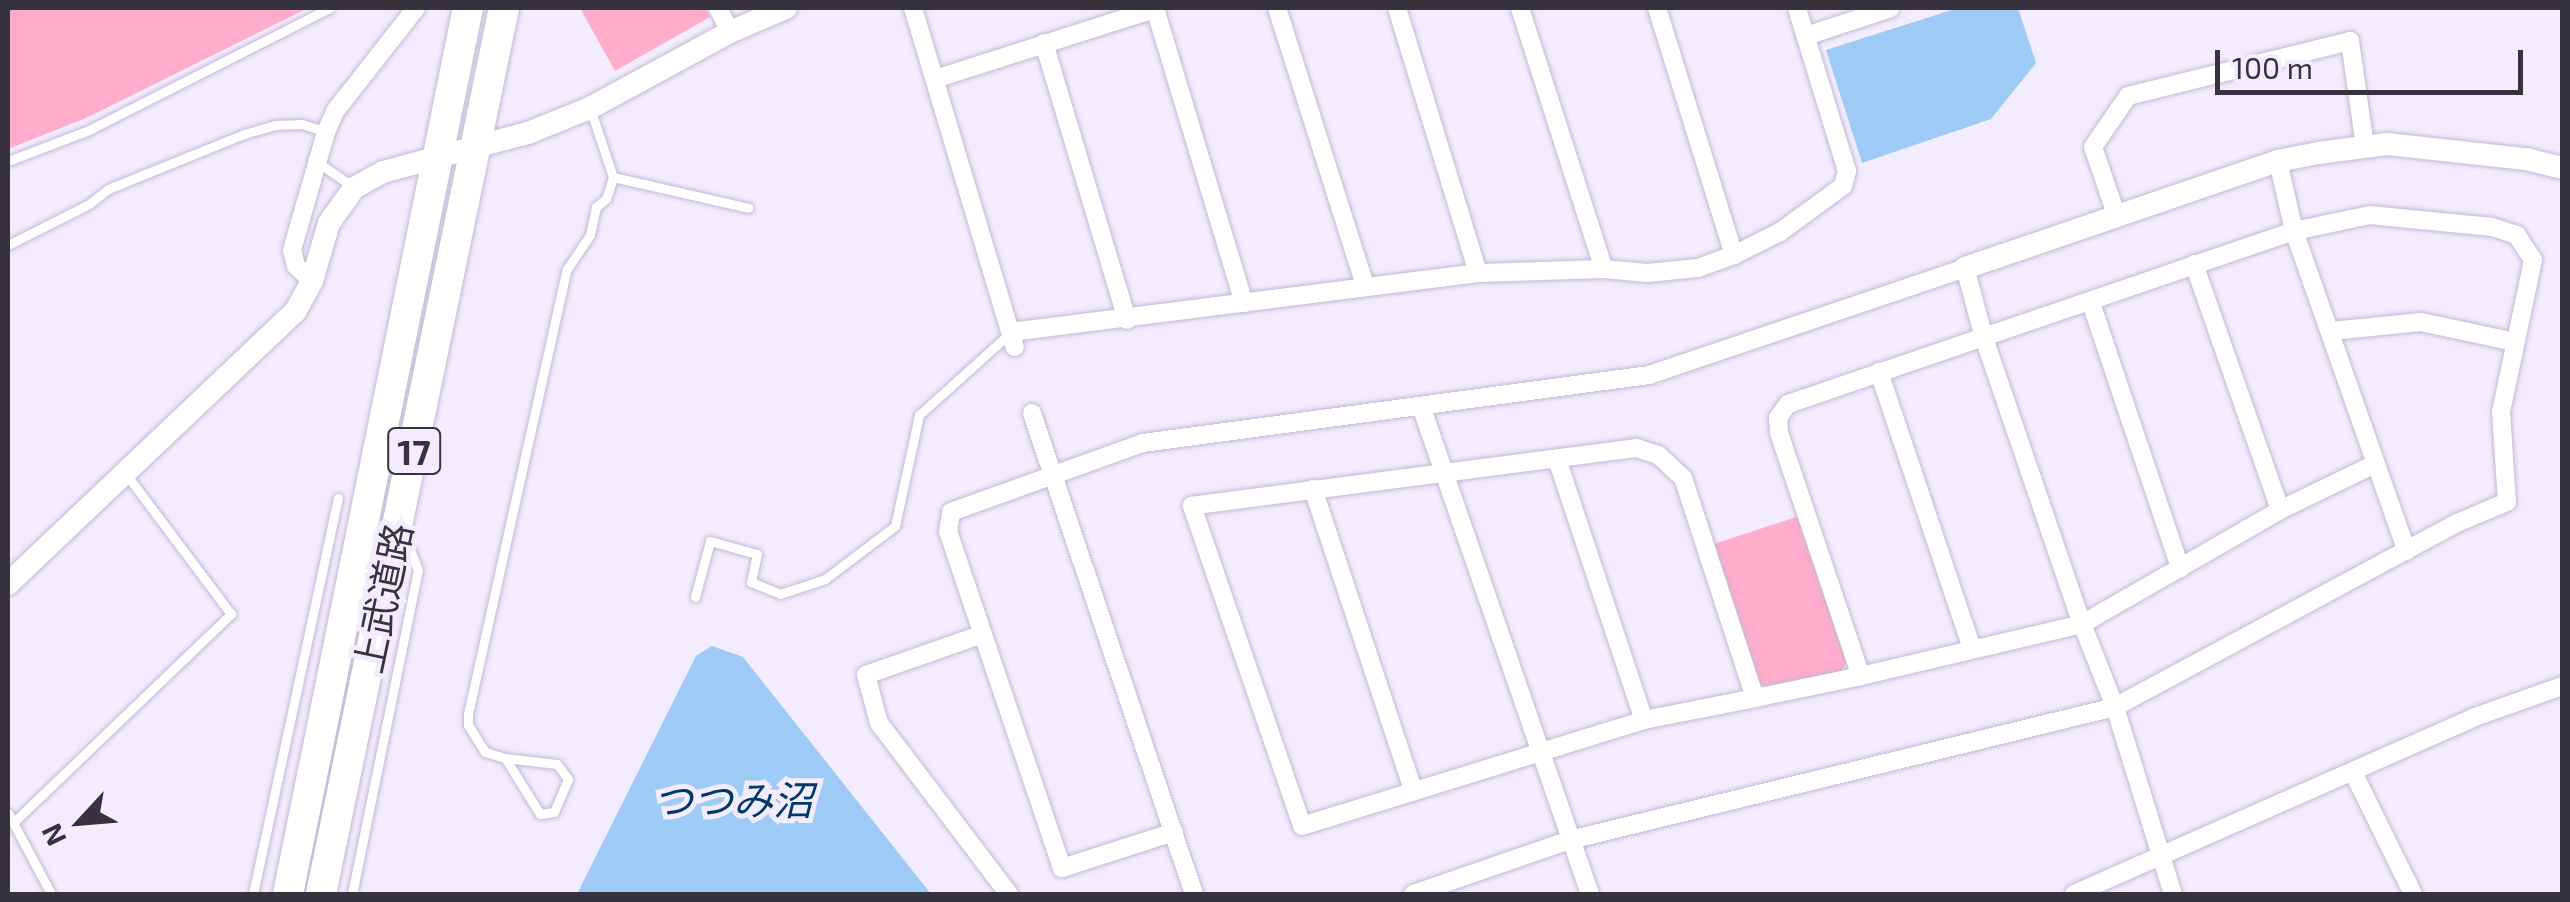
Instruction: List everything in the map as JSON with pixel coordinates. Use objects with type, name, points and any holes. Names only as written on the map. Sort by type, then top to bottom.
[{"type":"highway","name":"上武道路","points":[[288,894],[468,8]]},
{"type":"highway","name":"上武道路","points":[[321,894],[504,8]]},
{"type":"street","points":[[312,281],[296,266],[292,250],[326,132],[336,110],[416,8]]},
{"type":"street","points":[[718,8],[730,32]]},
{"type":"street","points":[[8,584],[295,312],[312,281],[329,223],[354,188],[384,172],[528,133],[590,108],[730,32],[786,8]]},
{"type":"street","points":[[913,8],[1013,340],[1365,286],[1478,273],[1604,269],[1646,273],[1698,268],[1734,255],[1780,232],[1843,186],[1847,171],[1797,8]]},
{"type":"street","points":[[1277,8],[1365,286]]},
{"type":"street","points":[[1397,8],[1478,273]]},
{"type":"street","points":[[1520,8],[1604,269]]},
{"type":"street","points":[[1656,8],[1734,255]]},
{"type":"street","points":[[1806,36],[1891,8]]},
{"type":"street","points":[[935,80],[1044,43],[1157,12],[1244,303]]},
{"type":"street","points":[[2116,214],[2093,147],[2128,96],[2350,42],[2365,147]]},
{"type":"street","points":[[1044,43],[1128,320]]},
{"type":"street","points":[[1174,832],[1062,868],[980,635],[948,532],[950,512],[1143,443],[1650,375],[2278,161],[2365,147],[2427,148],[2526,159],[2562,168]]},
{"type":"street","points":[[2278,161],[2294,231],[2407,551]]},
{"type":"street","points":[[1413,894],[1570,840],[2115,708],[2407,551],[2507,502],[2501,412],[2532,260],[2517,235],[2492,226],[2370,215],[2294,231],[1788,404],[1778,418],[1778,433],[1861,676]]},
{"type":"street","points":[[2194,264],[2280,510]]},
{"type":"street","points":[[1965,268],[1984,338],[2082,624],[2115,708],[2173,894]]},
{"type":"street","points":[[2091,303],[2180,568]]},
{"type":"street","points":[[2332,331],[2422,322],[2515,342]]},
{"type":"street","points":[[1879,372],[1972,650]]},
{"type":"street","points":[[1421,406],[1590,894]]},
{"type":"street","points":[[1032,412],[1194,894]]},
{"type":"street","points":[[1755,698],[1683,478],[1673,466],[1636,448],[1192,506],[1302,826],[1644,720],[1755,698],[1861,676],[2082,624],[2280,510],[2375,464]]},
{"type":"street","points":[[1558,459],[1644,720]]},
{"type":"street","points":[[1313,489],[1413,790]]},
{"type":"street","points":[[980,635],[866,674],[879,723],[1009,894]]},
{"type":"street","points":[[2074,894],[2163,859],[2474,717],[2562,686]]},
{"type":"street","points":[[2353,772],[2413,894]]},
{"type":"lane","points":[[8,161],[90,130],[329,8]]},
{"type":"lane","points":[[505,758],[540,814],[554,812],[568,779],[556,764],[485,752],[468,725],[468,714],[567,269],[590,234],[596,207],[606,199],[613,177],[590,108]]},
{"type":"lane","points":[[8,245],[90,204],[108,189],[244,134],[276,124],[302,124],[326,132]]},
{"type":"lane","points":[[317,162],[354,188]]},
{"type":"lane","points":[[613,177],[748,208]]},
{"type":"lane","points":[[695,596],[710,541],[757,554],[751,582],[780,594],[825,579],[895,526],[919,415],[1013,340]]},
{"type":"lane","points":[[52,894],[11,818],[231,614],[124,473]]},
{"type":"lane","points":[[252,894],[338,498]]},
{"type":"lane","points":[[352,894],[418,570],[399,521]]},
{"type":"shaded area","points":[[8,8],[308,8],[86,118],[8,149]]},
{"type":"shaded area","points":[[580,8],[706,8],[710,17],[615,71]]},
{"type":"shaded area","points":[[1802,515],[1849,659],[1839,674],[1768,689],[1757,681],[1711,545]]},
{"type":"water","points":[[1958,8],[2018,8],[2036,63],[1991,119],[1862,163],[1826,50]]},
{"type":"water","name":"つつみ沼","points":[[712,646],[743,657],[931,894],[577,894],[696,656]]}]
